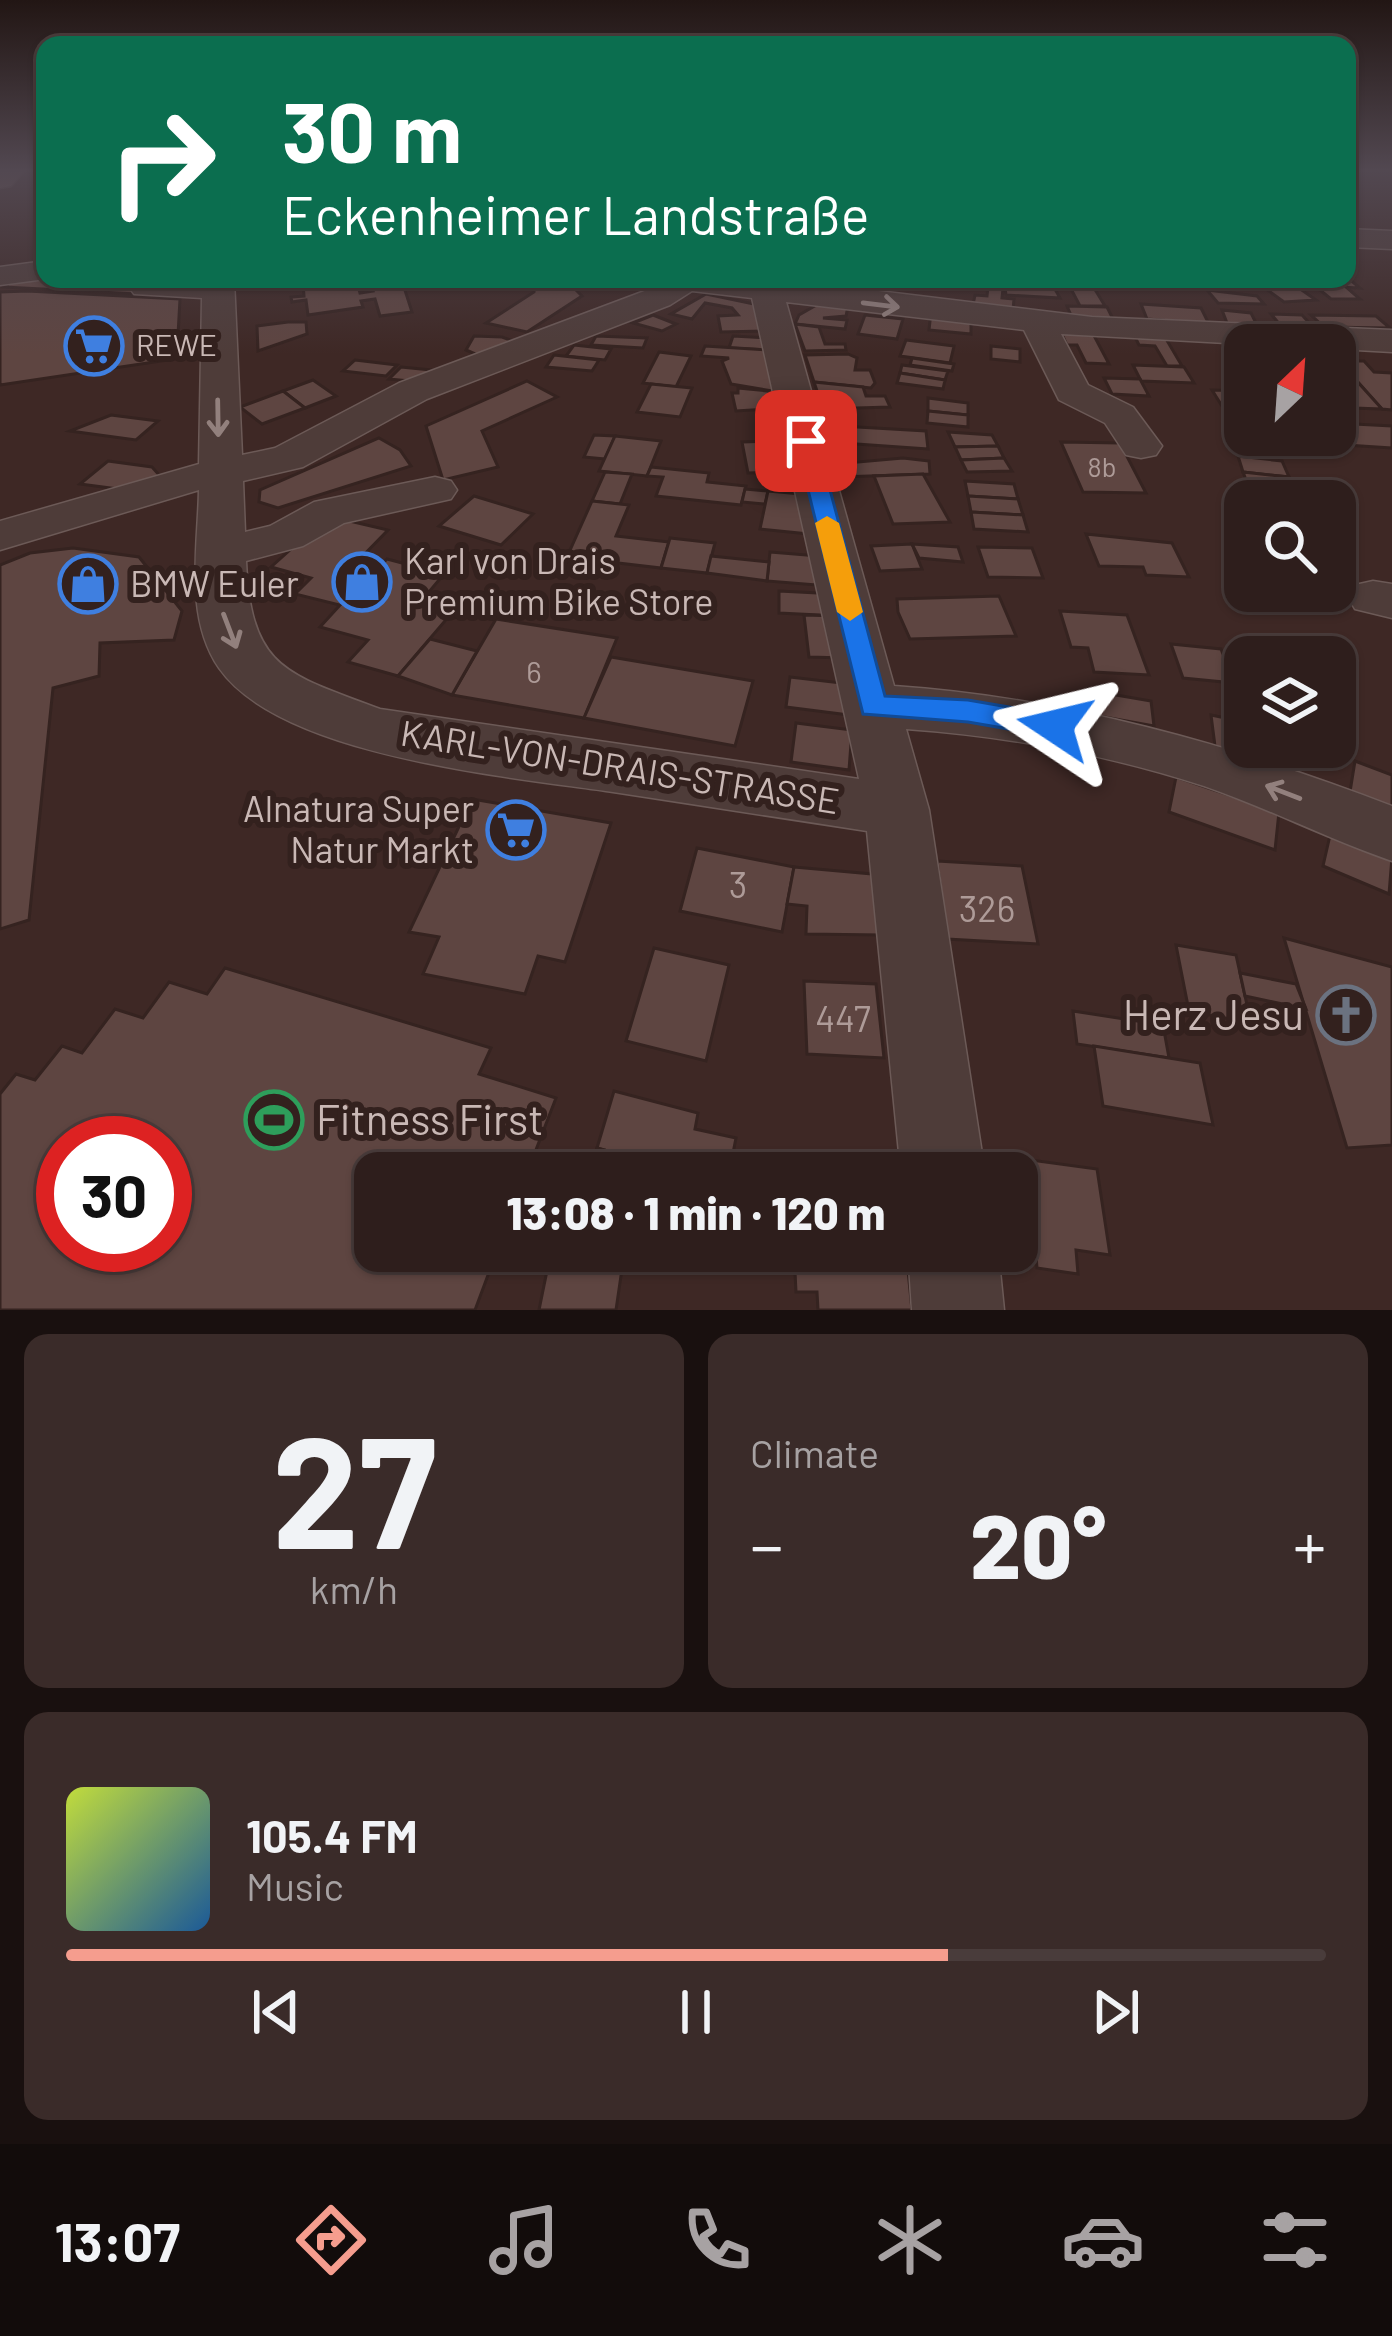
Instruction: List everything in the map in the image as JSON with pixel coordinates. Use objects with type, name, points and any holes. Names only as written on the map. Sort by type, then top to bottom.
[{"type":"street","points":[[1356,238],[1392,240]]},
{"type":"street","points":[[4,279],[36,272]]},
{"type":"street","name":"KARL-VON-DRAIS-STRASSE","points":[[218,288],[223,614],[241,658],[287,695],[372,729],[453,746],[897,810]]},
{"type":"street","points":[[0,536],[288,458],[413,391],[677,288]]},
{"type":"street","points":[[766,288],[897,810],[941,1152]]},
{"type":"street","points":[[794,288],[1038,322],[1224,337]]},
{"type":"street","points":[[1114,295],[1135,330]]},
{"type":"street","points":[[1038,322],[1073,392],[1119,415],[1141,446]]},
{"type":"street","points":[[1356,341],[1392,341]]},
{"type":"street","points":[[219,553],[286,536],[330,512],[435,490]]},
{"type":"street","points":[[874,706],[990,715],[1205,763],[1392,834]]},
{"type":"street","points":[[955,1272],[958,1310]]},
{"type":"building","points":[[22,275],[36,277],[36,288],[144,288],[137,294],[4,287]]},
{"type":"building","points":[[303,288],[359,288],[360,293],[372,288],[404,288],[412,312],[380,316],[375,299],[361,301],[363,307],[308,315],[306,300],[292,302],[291,297],[304,296]]},
{"type":"building","points":[[534,288],[581,288],[577,291],[582,296],[527,332],[486,323]]},
{"type":"building","points":[[988,288],[1003,289],[1002,298],[1014,299],[1013,310],[973,305],[975,295],[987,296]]},
{"type":"building","points":[[1005,288],[1054,288],[1060,298],[1006,295]]},
{"type":"building","points":[[1071,288],[1094,288],[1105,306],[1080,306]]},
{"type":"building","points":[[1265,288],[1299,288],[1316,300],[1284,302]]},
{"type":"building","points":[[1317,288],[1347,288],[1360,299],[1331,299]]},
{"type":"building","points":[[1207,290],[1257,296],[1264,304],[1218,303]]},
{"type":"building","name":"REWE","points":[[0,292],[180,299],[178,335],[189,333],[188,357],[0,385]]},
{"type":"building","points":[[706,294],[754,304],[765,331],[721,332],[718,316],[738,315],[732,308],[705,303],[692,319],[671,314]]},
{"type":"building","points":[[820,303],[848,306],[846,316],[823,318],[847,320],[845,329],[795,324],[799,315]]},
{"type":"building","points":[[1141,304],[1201,308],[1209,324],[1147,319]]},
{"type":"building","points":[[1067,306],[1107,307],[1114,321],[1073,320]]},
{"type":"building","points":[[1222,310],[1251,313],[1256,324],[1242,324],[1227,323]]},
{"type":"building","points":[[931,312],[971,316],[971,334],[929,330]]},
{"type":"building","points":[[1271,314],[1302,315],[1310,324],[1279,324]]},
{"type":"building","points":[[653,315],[676,324],[662,331],[633,323]]},
{"type":"building","points":[[865,315],[903,319],[897,339],[858,334]]},
{"type":"building","points":[[1311,315],[1376,316],[1390,328],[1356,324],[1321,324]]},
{"type":"building","points":[[306,322],[307,334],[258,351],[257,326]]},
{"type":"building","points":[[795,324],[819,327],[825,344],[845,344],[846,350],[805,351]]},
{"type":"building","points":[[1090,328],[1109,364],[1086,363],[1077,345],[1067,345],[1062,334]]},
{"type":"building","points":[[1132,331],[1162,332],[1182,366],[1167,366],[1155,346],[1139,345]]},
{"type":"building","points":[[474,336],[519,343],[489,360],[466,350]]},
{"type":"building","points":[[596,336],[647,338],[643,348],[591,345]]},
{"type":"building","points":[[733,336],[767,338],[769,350],[729,348]]},
{"type":"building","points":[[906,340],[954,346],[950,363],[900,356]]},
{"type":"building","points":[[574,345],[611,349],[605,360],[566,356]]},
{"type":"building","points":[[705,346],[769,350],[778,392],[731,384],[722,361],[729,358],[701,356]]},
{"type":"building","points":[[991,346],[1020,349],[1020,362],[991,359]]},
{"type":"building","points":[[659,352],[691,356],[676,387],[643,383]]},
{"type":"building","points":[[554,355],[599,360],[592,371],[546,367]]},
{"type":"building","points":[[805,355],[857,358],[855,370],[870,370],[875,383],[871,388],[814,382]]},
{"type":"building","points":[[912,358],[954,364],[952,371],[910,365]]},
{"type":"building","points":[[355,360],[397,365],[386,376],[343,371]]},
{"type":"building","points":[[1356,361],[1364,361],[1374,372],[1392,373],[1392,410],[1382,409],[1356,380]]},
{"type":"building","points":[[902,365],[948,371],[945,380],[900,373]]},
{"type":"building","points":[[1133,365],[1184,367],[1194,383],[1141,381]]},
{"type":"building","points":[[401,367],[431,370],[420,382],[389,379]]},
{"type":"building","points":[[900,373],[945,380],[943,389],[897,383]]},
{"type":"building","points":[[1104,378],[1140,379],[1149,396],[1112,394]]},
{"type":"building","points":[[313,380],[336,396],[305,408],[283,391]]},
{"type":"building","points":[[1356,380],[1382,409],[1356,408]]},
{"type":"building","points":[[527,381],[557,397],[482,431],[498,467],[443,480],[426,426]]},
{"type":"building","points":[[814,382],[863,387],[866,396],[885,396],[890,407],[823,409]]},
{"type":"building","points":[[651,384],[692,388],[680,417],[637,412]]},
{"type":"building","points":[[738,388],[778,392],[783,408],[736,411],[732,393],[738,393]]},
{"type":"building","points":[[1212,390],[1224,390],[1222,406]]},
{"type":"building","points":[[283,391],[305,408],[262,424],[240,407]]},
{"type":"building","points":[[928,398],[968,403],[968,415],[928,411]]},
{"type":"building","points":[[928,411],[968,415],[968,427],[927,423]]},
{"type":"building","points":[[111,415],[158,421],[136,440],[70,431]]},
{"type":"building","points":[[1356,424],[1392,426],[1392,448],[1356,446]]},
{"type":"building","points":[[823,425],[926,431],[928,449],[828,442]]},
{"type":"building","points":[[948,432],[992,435],[998,446],[955,447]]},
{"type":"building","points":[[594,435],[615,436],[605,459],[584,457]]},
{"type":"building","points":[[615,436],[661,441],[647,476],[599,471]]},
{"type":"building","points":[[379,438],[400,450],[411,466],[278,508],[259,502],[260,490]]},
{"type":"building","points":[[795,440],[804,471],[748,473],[742,442]]},
{"type":"building","points":[[1061,442],[1120,443],[1146,493],[1083,492]]},
{"type":"building","points":[[998,446],[1004,458],[961,460],[955,447]]},
{"type":"building","points":[[1238,456],[1282,461],[1289,477],[1243,472]]},
{"type":"building","points":[[903,458],[929,461],[930,474],[839,477],[835,464]]},
{"type":"building","points":[[1004,458],[1012,471],[967,472],[961,460]]},
{"type":"building","points":[[108,461],[152,467],[160,476],[118,489],[80,484]]},
{"type":"building","points":[[651,467],[709,473],[707,482],[746,486],[741,505],[656,496],[663,477],[647,476]]},
{"type":"building","points":[[605,472],[632,474],[620,504],[592,501]]},
{"type":"building","points":[[1243,472],[1290,480],[1246,480]]},
{"type":"building","points":[[923,474],[950,522],[893,524],[874,476]]},
{"type":"building","points":[[965,481],[1014,484],[1018,499],[968,496]]},
{"type":"building","points":[[745,489],[768,491],[765,504],[742,502]]},
{"type":"building","points":[[768,491],[812,495],[819,535],[760,529]]},
{"type":"building","points":[[474,496],[533,514],[501,545],[439,526]]},
{"type":"building","points":[[968,496],[1018,499],[1023,515],[971,512]]},
{"type":"building","points":[[592,501],[629,505],[616,536],[669,542],[661,568],[567,557]]},
{"type":"building","points":[[971,512],[1023,515],[1028,532],[974,529]]},
{"type":"building","points":[[328,516],[388,530],[355,564],[377,569],[387,559],[444,574],[428,593],[462,601],[398,676],[348,662],[368,640],[320,627],[340,605],[295,594],[311,578],[271,567]]},
{"type":"building","points":[[1086,534],[1172,543],[1189,577],[1146,575],[1143,567],[1099,566]]},
{"type":"building","points":[[670,538],[715,543],[707,573],[661,568]]},
{"type":"building","points":[[912,544],[922,569],[880,571],[871,546]]},
{"type":"building","points":[[912,544],[958,547],[963,562],[919,558]]},
{"type":"building","points":[[978,547],[1032,548],[1043,578],[988,577]]},
{"type":"building","points":[[73,548],[139,557],[182,611],[174,640],[100,643],[99,676],[53,688],[29,920],[0,929],[0,565],[30,553]]},
{"type":"building","points":[[770,552],[831,557],[829,586],[767,581]]},
{"type":"building","points":[[711,556],[769,562],[767,581],[707,573]]},
{"type":"building","points":[[779,591],[837,594],[839,616],[779,613]]},
{"type":"building","points":[[999,596],[1016,636],[910,639],[898,612],[897,599]]},
{"type":"building","points":[[1060,611],[1127,615],[1149,675],[1094,672],[1088,648],[1071,647]]},
{"type":"building","points":[[804,615],[839,616],[845,658],[809,657]]},
{"type":"building","points":[[496,619],[617,638],[584,718],[452,695]]},
{"type":"building","points":[[430,639],[477,651],[452,695],[398,676]]},
{"type":"building","points":[[1171,644],[1221,649],[1224,682],[1183,678]]},
{"type":"building","points":[[611,657],[753,681],[735,746],[584,718]]},
{"type":"building","points":[[790,677],[850,684],[849,715],[786,707]]},
{"type":"building","points":[[1087,690],[1151,701],[1154,726],[1088,714]]},
{"type":"building","points":[[1211,715],[1224,718],[1224,756],[1216,754]]},
{"type":"building","points":[[796,723],[852,730],[849,770],[791,762]]},
{"type":"building","points":[[1356,761],[1392,775],[1392,814],[1349,798]]},
{"type":"building","points":[[1176,777],[1279,812],[1275,850],[1169,812]]},
{"type":"building","points":[[472,799],[611,823],[565,962],[538,956],[525,994],[423,974],[439,937],[409,932]]},
{"type":"building","points":[[1331,831],[1392,857],[1389,894],[1323,866]]},
{"type":"building","points":[[697,848],[794,867],[782,932],[680,911]]},
{"type":"building","points":[[937,861],[1022,866],[1038,944],[947,939]]},
{"type":"building","points":[[794,867],[872,874],[882,935],[806,934],[807,906],[787,904]]},
{"type":"building","points":[[1284,938],[1392,967],[1392,1145],[1347,1148]]},
{"type":"building","points":[[1176,945],[1236,955],[1251,1023],[1189,1011]]},
{"type":"building","points":[[654,948],[729,965],[706,1061],[626,1041]]},
{"type":"building","name":"Fitness First","points":[[225,968],[491,1048],[479,1074],[556,1098],[535,1152],[354,1152],[354,1272],[489,1272],[475,1310],[0,1310],[0,1094],[16,1074],[35,1080],[62,1046],[82,1053],[115,1009],[143,1018],[169,982],[207,994]]},
{"type":"building","points":[[1240,973],[1296,984],[1306,1009],[1245,996]]},
{"type":"building","points":[[804,981],[876,984],[884,1058],[807,1054]]},
{"type":"building","points":[[1073,1011],[1163,1025],[1169,1058],[1077,1044]]},
{"type":"building","points":[[1094,1046],[1200,1063],[1213,1125],[1103,1106]]},
{"type":"building","points":[[614,1091],[698,1113],[695,1129],[736,1138],[733,1152],[597,1148]]},
{"type":"building","points":[[1038,1161],[1097,1169],[1110,1255],[1076,1250],[1078,1274],[1038,1268]]},
{"type":"building","points":[[547,1272],[622,1272],[616,1310],[539,1310]]},
{"type":"building","points":[[795,1272],[908,1272],[912,1310],[818,1310],[817,1292],[796,1292]]},
{"type":"slow traffic","points":[[827,523],[850,612]]},
{"type":"place","name":"REWE","points":[[94,346]]},
{"type":"place","name":"Karl von Drais Premium Bike Store","points":[[362,582]]},
{"type":"place","name":"BMW Euler","points":[[88,584]]},
{"type":"place","name":"Alnatura Super Natur Markt","points":[[516,830]]},
{"type":"place","name":"Herz Jesu","points":[[1346,1015]]},
{"type":"place","name":"Fitness First","points":[[274,1120]]},
{"type":"route","points":[[806,441],[874,706],[968,711],[1055,726]]}]
